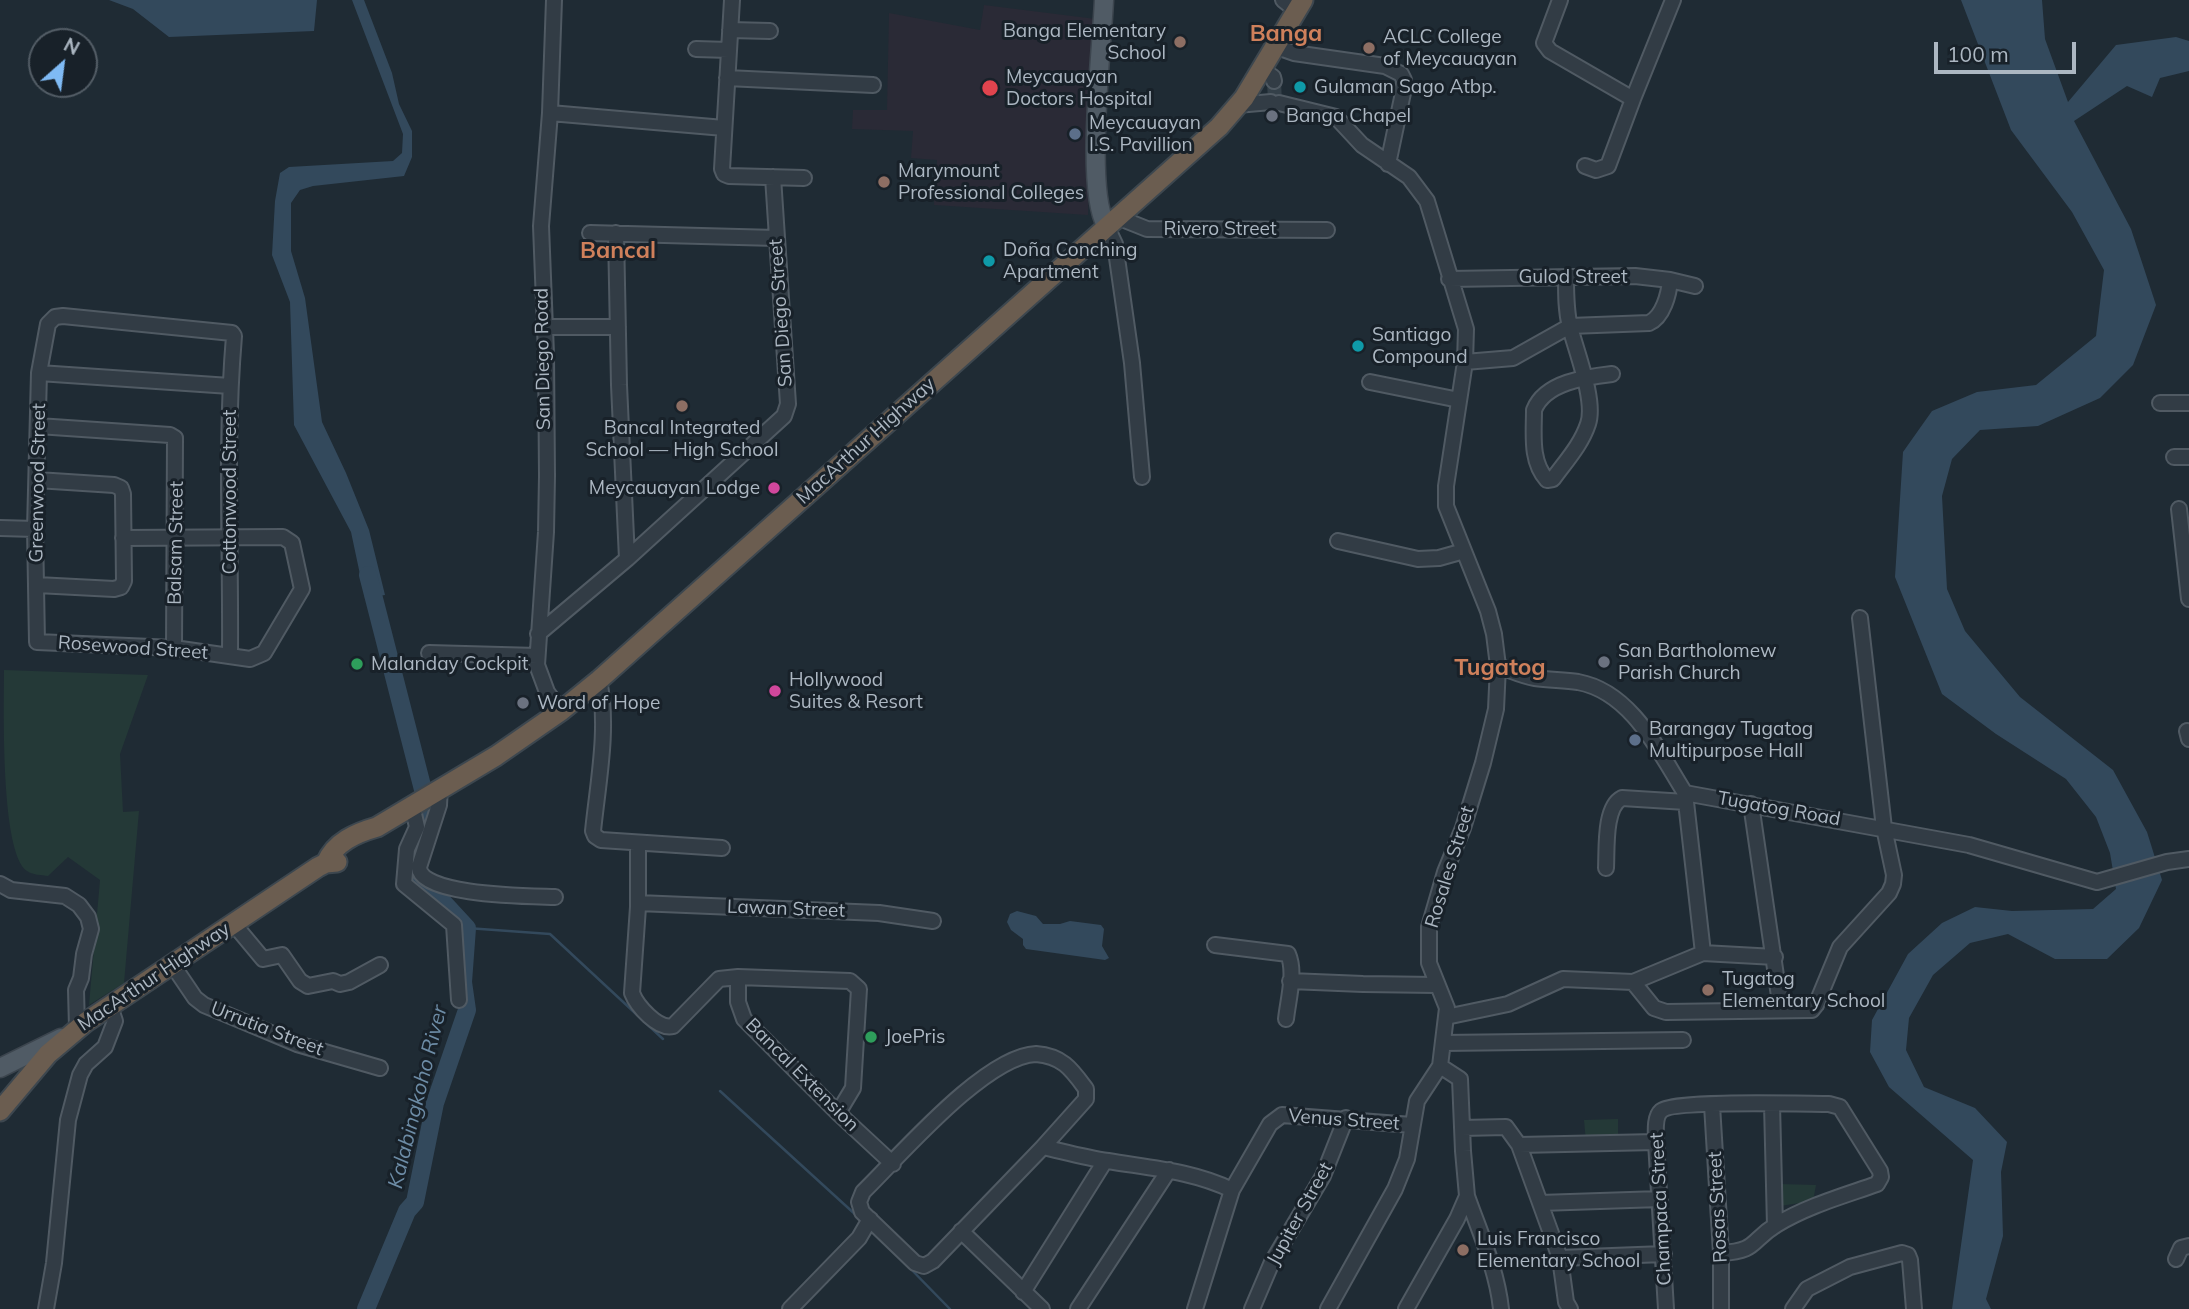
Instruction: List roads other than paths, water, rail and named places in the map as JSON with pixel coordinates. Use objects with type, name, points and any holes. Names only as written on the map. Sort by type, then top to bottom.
[{"type":"highway","name":"MacArthur Highway","points":[[0,1111],[32,1071],[79,1027],[326,863],[331,851],[338,846],[358,833],[377,827],[496,756],[561,711],[599,680],[1219,127],[1268,75],[1295,4]]},
{"type":"main road","points":[[1104,0],[1096,146],[1098,203],[1111,221]]},
{"type":"main road","points":[[5,1066],[79,1027]]},
{"type":"main road","points":[[5,1066],[20,1065],[32,1071]]},
{"type":"street","name":"San Diego Road","points":[[554,0],[550,113],[541,226],[547,476],[537,665],[547,692],[561,711]]},
{"type":"street","points":[[732,0],[722,169],[724,174],[804,178]]},
{"type":"street","points":[[1560,0],[1544,43],[1550,51],[1633,99]]},
{"type":"street","points":[[1585,166],[1596,170],[1608,166],[1673,0]]},
{"type":"street","points":[[730,30],[770,31]]},
{"type":"street","points":[[1277,47],[1294,53],[1385,66],[1401,74],[1404,80],[1403,93],[1388,164]]},
{"type":"street","points":[[696,49],[729,50]]},
{"type":"street","points":[[727,78],[873,85]]},
{"type":"street","name":"Rosales Street","points":[[1237,105],[1275,103],[1336,117],[1362,145],[1409,177],[1427,201],[1466,329],[1465,362],[1445,497],[1446,506],[1488,611],[1498,666],[1496,709],[1490,738],[1429,927],[1429,963],[1444,999],[1446,1017],[1440,1066]]},
{"type":"street","points":[[550,113],[724,128]]},
{"type":"street","name":"San Diego Street","points":[[538,634],[628,559],[784,416],[788,404],[773,177]]},
{"type":"street","points":[[1111,221],[1132,363],[1142,477]]},
{"type":"street","name":"Rivero Street","points":[[1111,221],[1147,229],[1327,230]]},
{"type":"street","points":[[590,233],[776,238]]},
{"type":"street","points":[[616,233],[628,559]]},
{"type":"street","name":"Gulod Street","points":[[1449,279],[1635,276],[1695,286]]},
{"type":"street","points":[[1566,278],[1570,326],[1584,377],[1591,414],[1579,445],[1550,481],[1539,472],[1536,462],[1534,410],[1537,403],[1550,391],[1584,377],[1612,374]]},
{"type":"street","points":[[1465,362],[1513,358],[1570,326],[1655,321],[1667,296],[1670,280]]},
{"type":"street","name":"Greenwood Street","points":[[37,642],[35,529],[39,373],[48,324],[55,317],[63,316],[228,331]]},
{"type":"street","points":[[544,327],[618,327]]},
{"type":"street","name":"Cottonwood Street","points":[[228,331],[234,337],[230,386],[230,655]]},
{"type":"street","points":[[39,373],[230,386]]},
{"type":"street","points":[[1370,382],[1459,400]]},
{"type":"street","points":[[2160,403],[2189,403]]},
{"type":"street","name":"Balsam Street","points":[[38,426],[170,435],[175,438],[174,648]]},
{"type":"street","points":[[2174,457],[2189,457]]},
{"type":"street","points":[[37,480],[114,485],[121,488],[124,494],[124,581],[121,587],[114,589],[37,585]]},
{"type":"street","points":[[2179,509],[2186,543],[2189,598]]},
{"type":"street","points":[[0,528],[35,529]]},
{"type":"street","points":[[123,538],[231,537]]},
{"type":"street","name":"Rosewood Street","points":[[37,642],[174,648],[250,659],[264,653],[299,595],[302,584],[292,543],[282,537],[231,537]]},
{"type":"street","points":[[1338,541],[1418,559],[1439,558],[1464,551]]},
{"type":"street","points":[[1633,982],[1660,1012],[1812,1010],[1840,947],[1889,893],[1894,875],[1884,828],[1860,618]]},
{"type":"street","points":[[429,653],[537,656]]},
{"type":"street","points":[[1498,666],[1531,678],[1580,682],[1598,688],[1613,696],[1634,715],[1686,798],[1703,953]]},
{"type":"street","points":[[599,680],[603,732],[593,831],[595,836],[601,840],[639,844],[722,848]]},
{"type":"street","points":[[458,1000],[454,925],[404,884],[407,849],[426,797],[439,805],[419,867],[418,872],[424,879],[450,888],[475,892],[555,897]]},
{"type":"street","name":"Tugatog Road","points":[[1606,868],[1610,811],[1616,801],[1622,798],[1686,798],[1751,804],[2000,852],[2097,882],[2168,862],[2189,859]]},
{"type":"street","points":[[1751,804],[1781,1010]]},
{"type":"street","points":[[639,844],[632,993],[636,1001],[660,1025],[667,1028],[673,1026],[719,979],[738,977],[850,981],[859,989],[853,1088],[838,1113]]},
{"type":"street","points":[[0,884],[11,890],[65,896],[79,905],[79,931],[84,954],[81,978],[84,988],[79,1027]]},
{"type":"street","name":"Lawan Street","points":[[638,903],[879,913],[933,921]]},
{"type":"street","points":[[233,923],[261,957],[268,960],[278,954],[282,955],[300,981],[308,986],[333,981],[340,984],[349,982],[380,965]]},
{"type":"street","points":[[1215,945],[1288,954],[1290,981],[1286,1019]]},
{"type":"street","points":[[1446,1017],[1508,1004],[1563,979],[1633,982],[1703,953],[1774,957]]},
{"type":"street","name":"Urrutia Street","points":[[172,964],[195,998],[204,1005],[297,1044],[380,1068]]},
{"type":"street","name":"Bancal Extension","points":[[738,977],[738,1002],[744,1019],[892,1164]]},
{"type":"street","points":[[1290,981],[1436,985]]},
{"type":"street","points":[[46,1309],[57,1236],[68,1120],[80,1075],[86,1064],[104,1048],[115,1021],[110,1006]]},
{"type":"street","points":[[1443,1043],[1682,1040]]},
{"type":"street","points":[[1028,1055],[1043,1055],[1068,1065],[1086,1089],[1086,1099],[1043,1147],[933,1261],[920,1266],[862,1212],[859,1202],[863,1192],[953,1101],[1002,1066],[1028,1055]]},
{"type":"street","points":[[1328,1309],[1395,1189],[1407,1159],[1417,1101],[1440,1066],[1460,1079],[1467,1196],[1491,1265],[1501,1309]]},
{"type":"street","points":[[1772,1104],[1775,1226]]},
{"type":"street","points":[[1712,1105],[1829,1104],[1840,1107],[1880,1171],[1881,1177],[1877,1184],[1813,1207],[1775,1226],[1741,1252],[1721,1254]]},
{"type":"street","name":"Champaca Street","points":[[1666,1309],[1656,1142],[1657,1116],[1661,1110],[1668,1107],[1712,1105]]},
{"type":"street","name":"Rosas Street","points":[[1712,1105],[1721,1254],[1721,1309]]},
{"type":"street","name":"Venus Street","points":[[1195,1309],[1232,1190],[1270,1124],[1282,1115],[1412,1125]]},
{"type":"street","name":"Jupiter Street","points":[[1252,1309],[1272,1262],[1323,1176],[1346,1118]]},
{"type":"street","points":[[1462,1128],[1501,1125],[1510,1131],[1519,1145],[1560,1258],[1566,1302],[1570,1309]]},
{"type":"street","points":[[1519,1145],[1656,1142]]},
{"type":"street","points":[[1043,1147],[1105,1161],[1169,1170],[1215,1181],[1232,1190]]},
{"type":"street","points":[[1023,1292],[1105,1161]]},
{"type":"street","points":[[1078,1309],[1169,1170]]},
{"type":"street","points":[[1406,1309],[1457,1219],[1467,1196]]},
{"type":"street","points":[[1540,1203],[1660,1199]]},
{"type":"street","points":[[790,1309],[859,1238],[870,1219]]},
{"type":"street","points":[[961,1231],[1042,1309]]},
{"type":"street","points":[[2176,1259],[2181,1248],[2189,1246]]},
{"type":"street","points":[[1793,1309],[1807,1289],[1850,1267],[1902,1253],[1908,1255],[1910,1260],[1914,1309]]},
{"type":"street","points":[[1560,1258],[1664,1254]]},
{"type":"water","points":[[109,0],[317,0],[314,31],[169,37],[133,9]]},
{"type":"water","points":[[352,0],[364,0],[392,73],[399,104],[412,131],[412,157],[404,176],[313,186],[300,190],[291,203],[291,251],[305,298],[322,422],[369,530],[385,595],[365,598],[351,532],[294,425],[290,302],[272,255],[275,201],[280,173],[289,167],[393,161],[402,153],[403,134]]},
{"type":"water","points":[[1961,0],[2042,0],[2045,39],[2068,102],[2116,45],[2176,37],[2189,41],[2189,71],[2160,78],[2152,97],[2127,86],[2074,121],[2131,229],[2156,305],[2133,365],[2100,398],[2038,426],[1980,430],[1952,459],[1942,496],[1947,589],[1965,631],[2020,697],[2113,770],[2147,832],[2162,880],[2139,928],[2107,959],[2055,959],[2008,934],[1970,943],[1933,975],[1909,1018],[1906,1050],[1924,1087],[1975,1108],[2007,1142],[2001,1172],[2003,1236],[1986,1299],[1991,1309],[1952,1309],[1973,1160],[1889,1087],[1870,1052],[1872,1020],[1908,954],[1942,923],[1975,907],[2012,911],[2093,909],[2116,889],[2110,853],[2096,817],[2066,779],[1996,734],[1942,694],[1895,577],[1903,452],[1932,411],[1977,392],[2036,385],[2096,336],[2104,270],[2072,212],[2011,130]]},
{"type":"water","points":[[1017,911],[1036,916],[1043,924],[1070,921],[1101,925],[1104,929],[1102,946],[1109,958],[1105,960],[1026,949],[1023,939],[1011,930],[1007,922],[1010,914]]},
{"type":"waterway","name":"Kalabingkoho River","points":[[366,1309],[407,1211],[415,1202],[435,1103],[467,1010],[463,982],[467,928],[443,902],[421,892],[413,885],[416,853],[430,817],[368,575]]},
{"type":"waterway","points":[[467,928],[550,934],[663,1039]]},
{"type":"waterway","points":[[720,1091],[857,1216]]},
{"type":"waterway","points":[[903,1261],[950,1309]]},
{"type":"tunnel","points":[[1274,81],[1275,102]]},
{"type":"place","name":"Banga Elementary School","points":[[1180,42]]},
{"type":"place","name":"ACLC College of Meycauayan","points":[[1369,48]]},
{"type":"place","name":"Gulaman Sago Atbp.","points":[[1300,87]]},
{"type":"place","name":"Meycauayan Doctors Hospital","points":[[990,88]]},
{"type":"place","name":"Banga Chapel","points":[[1272,116]]},
{"type":"place","name":"Meycauayan I.S. Pavillion","points":[[1075,134]]},
{"type":"place","name":"Marymount Professional Colleges","points":[[884,182]]},
{"type":"place","name":"Doña Conching Apartment","points":[[989,261]]},
{"type":"place","name":"Santiago Compound","points":[[1358,346]]},
{"type":"place","name":"Bancal Integrated School — High School","points":[[682,406]]},
{"type":"place","name":"Meycauayan Lodge","points":[[774,488]]},
{"type":"place","name":"San Bartholomew Parish Church","points":[[1604,662]]},
{"type":"place","name":"Malanday Cockpit","points":[[357,664]]},
{"type":"place","name":"Hollywood Suites & Resort","points":[[775,691]]},
{"type":"place","name":"Word of Hope","points":[[523,703]]},
{"type":"place","name":"Barangay Tugatog Multipurpose Hall","points":[[1635,740]]},
{"type":"place","name":"Tugatog Elementary School","points":[[1708,990]]},
{"type":"place","name":"JoePris","points":[[871,1037]]},
{"type":"place","name":"Luis Francisco Elementary School","points":[[1463,1250]]},
{"type":"district","name":"Banga","points":[[1286,34]]},
{"type":"district","name":"Bancal","points":[[618,251]]},
{"type":"district","name":"Tugatog","points":[[1500,668]]}]
